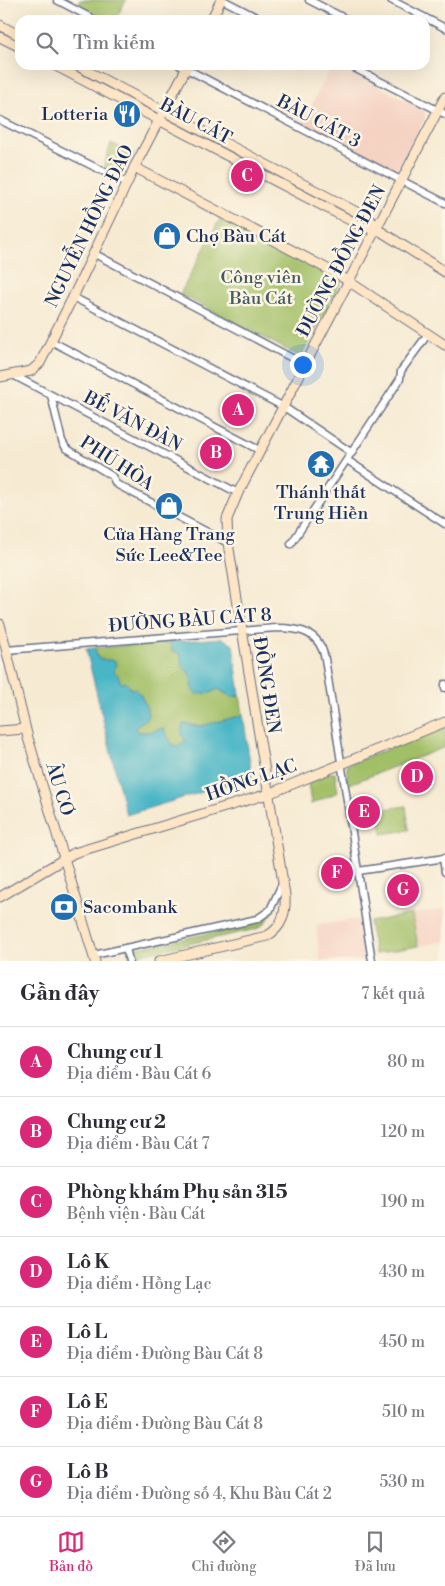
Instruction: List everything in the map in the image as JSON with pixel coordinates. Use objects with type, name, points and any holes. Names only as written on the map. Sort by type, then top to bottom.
[{"type":"street","points":[[57,0],[86,15]]},
{"type":"street","points":[[214,15],[222,0],[252,15]]},
{"type":"street","points":[[309,0],[338,15]]},
{"type":"street","points":[[391,0],[420,15]]},
{"type":"street","points":[[430,20],[445,28]]},
{"type":"street","points":[[0,25],[15,33]]},
{"type":"street","points":[[0,37],[15,44]]},
{"type":"street","name":"BÀU CÁT","points":[[72,70],[158,119],[365,228],[377,228]]},
{"type":"street","name":"BÀU CÁT","points":[[85,70],[370,219],[377,228],[445,272]]},
{"type":"street","name":"NGUYỄN HỒNG ĐÀO","points":[[0,377],[35,369],[40,363],[182,70]]},
{"type":"street","name":"BÀU CÁT 3","points":[[192,70],[445,204]]},
{"type":"street","points":[[358,70],[441,113]]},
{"type":"street","name":"ĐƯỜNG ĐỒNG ĐEN","points":[[238,494],[401,181],[441,113],[445,97]]},
{"type":"street","points":[[0,120],[127,183]]},
{"type":"street","points":[[134,167],[339,275],[445,345]]},
{"type":"street","points":[[268,177],[273,168]]},
{"type":"street","points":[[93,253],[306,365]]},
{"type":"street","points":[[73,297],[284,407],[352,453]]},
{"type":"street","points":[[291,544],[400,380],[401,372],[428,334]]},
{"type":"street","points":[[51,341],[261,451]]},
{"type":"street","name":"BẾ VĂN ĐÀN","points":[[13,375],[238,494]]},
{"type":"street","name":"PHÚ HÒA","points":[[51,395],[62,441],[66,448],[112,476],[116,484],[228,543]]},
{"type":"street","points":[[347,460],[445,524]]},
{"type":"street","name":"ĐỒNG ĐEN","points":[[159,961],[263,937],[270,934],[280,925],[284,917],[283,883],[228,543],[228,519],[238,494]]},
{"type":"street","name":"ÂU CƠ","points":[[0,624],[25,729],[94,958]]},
{"type":"street","name":"ĐƯỜNG BÀU CÁT 8","points":[[6,650],[242,631],[290,629],[308,633],[318,640],[325,659],[372,961]]},
{"type":"street","name":"HỒNG LẠC","points":[[0,897],[80,850],[268,794],[445,722]]},
{"type":"street","points":[[0,730],[25,729]]},
{"type":"street","points":[[358,871],[444,858],[445,872]]},
{"type":"street","points":[[94,958],[126,948],[257,919],[270,910],[283,883]]},
{"type":"street","points":[[126,948],[129,961]]},
{"type":"shaded area","points":[[329,70],[347,70],[424,110],[425,118],[398,168],[392,170],[305,124],[304,120]]},
{"type":"shaded area","points":[[445,909],[445,941],[418,946],[412,914]]},
{"type":"shaded area","points":[[359,919],[366,961],[320,961],[316,925]]},
{"type":"green space","points":[[80,0],[126,0],[118,15],[91,15],[76,7]]},
{"type":"green space","points":[[111,143],[134,154],[123,176],[104,166]]},
{"type":"green space","name":"Công viên Bàu Cát","points":[[221,217],[342,280],[301,357],[180,294]]},
{"type":"green space","points":[[170,642],[172,651],[181,654],[183,666],[191,675],[196,693],[210,693],[218,689],[226,694],[237,697],[240,695],[243,715],[198,726],[187,723],[185,742],[177,747],[172,744],[163,728],[151,732],[138,732],[136,728],[138,724],[148,718],[143,699],[137,691],[121,683],[114,671],[115,661],[97,657],[95,648]]},
{"type":"green space","points":[[445,727],[445,747],[347,785],[347,765]]},
{"type":"green space","points":[[329,773],[335,773],[338,792],[311,804],[308,782]]},
{"type":"green space","points":[[406,806],[409,830],[382,834],[378,810]]},
{"type":"green space","points":[[275,909],[264,924],[256,929],[129,957],[128,950],[255,924],[264,920]]},
{"type":"green space","points":[[412,914],[418,946],[375,954],[369,922]]},
{"type":"water","points":[[222,638],[233,645],[240,695],[232,697],[218,689],[210,693],[196,694],[193,690],[191,675],[182,666],[181,655],[171,649],[170,642]]},
{"type":"water","points":[[95,648],[97,657],[115,661],[114,671],[121,683],[126,682],[131,689],[136,689],[143,699],[148,718],[138,724],[136,728],[138,732],[151,732],[163,728],[172,744],[177,747],[185,742],[182,736],[182,725],[184,723],[202,726],[243,715],[252,777],[126,815],[86,649]]},
{"type":"place","name":"Lotteria","points":[[127,114]]},
{"type":"place","name":"Phòng khám Phụ sản 315","points":[[247,176]]},
{"type":"place","name":"Chợ Bàu Cát","points":[[167,236]]},
{"type":"place","name":"Chung cư 1","points":[[238,410]]},
{"type":"place","name":"Chung cư 2","points":[[216,453]]},
{"type":"place","name":"Thánh thất Trung Hiền","points":[[321,464]]},
{"type":"place","name":"Cửa Hàng Trang Sức Lee&Tee","points":[[169,506]]},
{"type":"place","name":"Lô K","points":[[417,777]]},
{"type":"place","name":"Lô L","points":[[364,812]]},
{"type":"place","name":"Lô E","points":[[337,873]]},
{"type":"place","name":"Lô B","points":[[403,890]]},
{"type":"place","name":"Sacombank","points":[[64,907]]}]
